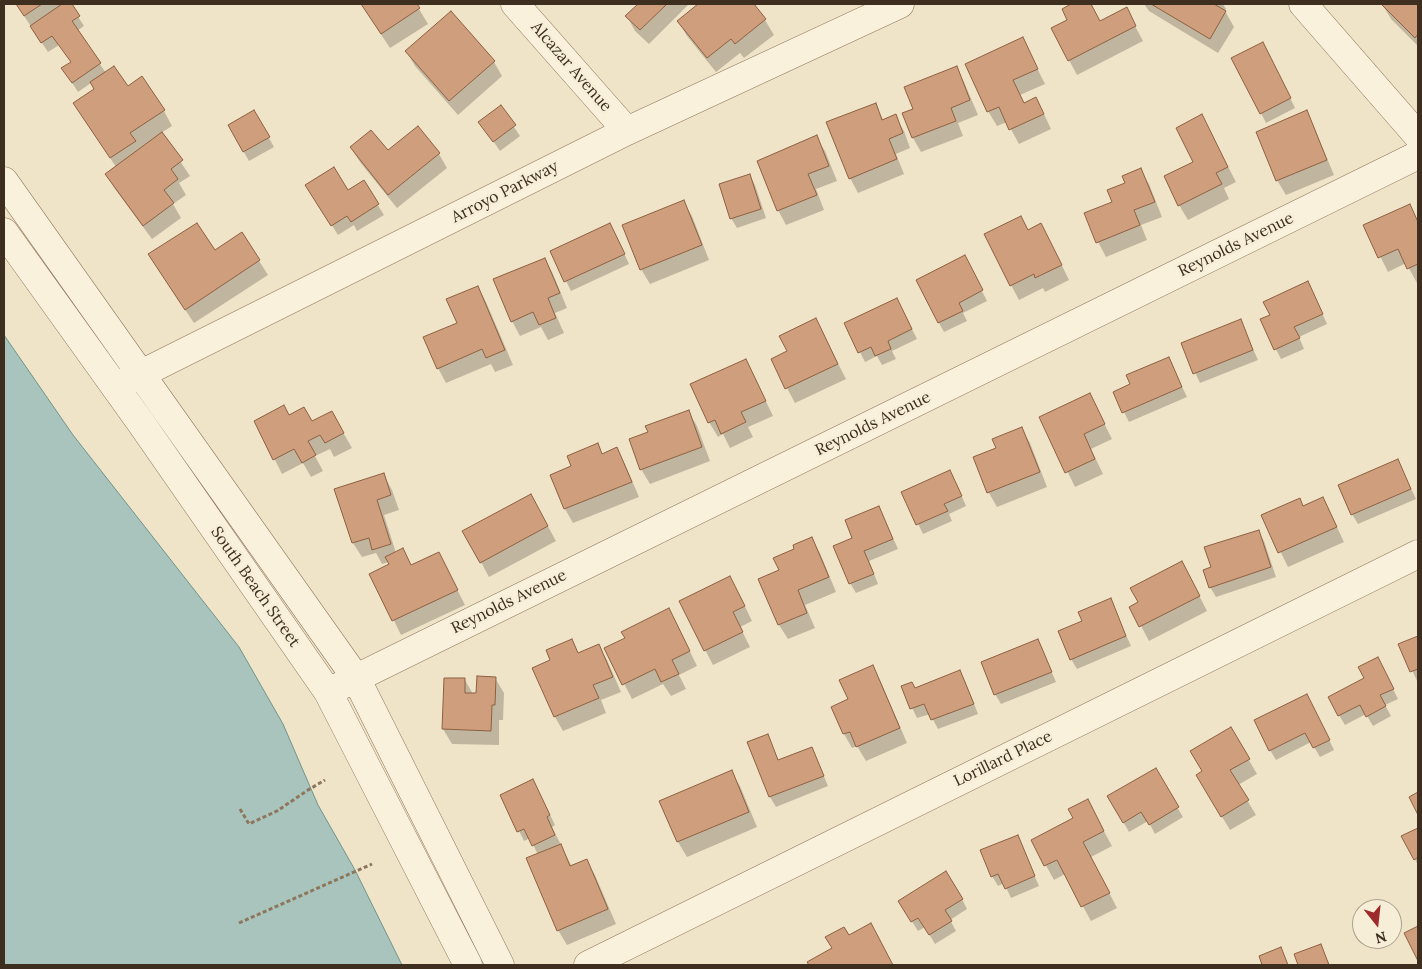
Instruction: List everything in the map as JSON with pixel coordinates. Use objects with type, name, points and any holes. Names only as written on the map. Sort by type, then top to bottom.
[{"type":"street","name":"Alcazar Avenue","points":[[515,4],[627,131]]},
{"type":"street","name":"Arroyo Parkway","points":[[115,387],[627,131],[900,4]]},
{"type":"street","points":[[1304,4],[1418,136]]},
{"type":"street","name":"Reynolds Avenue","points":[[328,692],[1418,155]]},
{"type":"street","points":[[4,181],[356,678],[500,965]]},
{"type":"street","name":"South Beach Street","points":[[4,232],[328,692],[468,965]]},
{"type":"street","name":"Lorillard Place","points":[[588,965],[1418,554]]},
{"type":"path","points":[[240,809],[249,824],[277,811],[325,780]]},
{"type":"path","points":[[239,923],[372,864]]},
{"type":"water","points":[[4,335],[73,435],[239,647],[283,724],[318,805],[355,870],[402,965],[4,965]]},
{"type":"building","points":[[16,4],[42,4],[24,16]]},
{"type":"building","points":[[62,4],[72,4],[80,16],[72,21],[101,63],[72,83],[61,68],[71,62],[52,36],[41,43],[30,26]]},
{"type":"building","points":[[361,4],[417,4],[420,8],[381,34]]},
{"type":"building","points":[[638,4],[667,4],[640,30],[625,16]]},
{"type":"building","points":[[698,4],[754,4],[766,19],[735,44],[731,39],[707,58],[677,21]]},
{"type":"building","points":[[1071,4],[1091,4],[1100,21],[1127,7],[1136,26],[1068,61],[1051,28],[1067,20],[1062,9]]},
{"type":"building","points":[[1151,4],[1214,4],[1226,11],[1210,39]]},
{"type":"building","points":[[1381,4],[1418,4],[1418,34],[1415,38]]},
{"type":"building","points":[[451,11],[495,61],[449,101],[405,51]]},
{"type":"building","points":[[1023,37],[1038,69],[1013,80],[1024,103],[1036,97],[1044,114],[1009,130],[999,107],[987,112],[965,64]]},
{"type":"building","points":[[1263,42],[1291,98],[1260,114],[1231,58]]},
{"type":"building","points":[[114,66],[128,86],[142,76],[165,110],[130,133],[136,141],[110,158],[73,103],[94,89],[90,82]]},
{"type":"building","points":[[957,66],[970,100],[951,108],[956,121],[912,138],[902,113],[913,109],[904,87]]},
{"type":"building","points":[[876,103],[882,120],[896,114],[903,133],[889,139],[897,159],[849,179],[826,122]]},
{"type":"building","points":[[501,105],[516,125],[493,142],[478,122]]},
{"type":"building","points":[[254,110],[270,137],[243,152],[228,125]]},
{"type":"building","points":[[1307,110],[1327,160],[1276,181],[1256,132]]},
{"type":"building","points":[[1202,114],[1228,167],[1216,173],[1222,184],[1178,206],[1164,176],[1193,162],[1176,128]]},
{"type":"building","points":[[418,126],[440,153],[388,195],[350,147],[371,130],[388,150]]},
{"type":"building","points":[[162,132],[183,160],[171,169],[178,179],[164,190],[174,203],[143,226],[105,174]]},
{"type":"building","points":[[817,135],[829,166],[808,174],[817,195],[777,211],[757,161]]},
{"type":"building","points":[[334,167],[348,190],[364,180],[379,204],[351,222],[347,216],[331,226],[305,185]]},
{"type":"building","points":[[1141,168],[1155,202],[1134,210],[1140,225],[1096,243],[1084,213],[1112,202],[1107,190],[1125,183],[1122,176]]},
{"type":"building","points":[[750,174],[761,209],[730,219],[719,184]]},
{"type":"building","points":[[684,200],[702,245],[640,270],[622,225]]},
{"type":"building","points":[[1410,204],[1418,222],[1418,264],[1407,269],[1398,249],[1378,258],[1363,225]]},
{"type":"building","points":[[1021,216],[1028,230],[1041,223],[1062,265],[1035,278],[1034,274],[1010,286],[984,234]]},
{"type":"building","points":[[197,223],[215,250],[242,232],[260,260],[185,310],[148,254]]},
{"type":"building","points":[[610,223],[625,254],[564,282],[550,251]]},
{"type":"building","points":[[965,255],[983,290],[959,303],[963,311],[938,323],[916,280]]},
{"type":"building","points":[[545,258],[560,293],[548,298],[556,318],[539,325],[533,312],[511,322],[493,279]]},
{"type":"building","points":[[1308,281],[1323,314],[1294,327],[1300,338],[1274,350],[1260,319],[1270,315],[1263,302]]},
{"type":"building","points":[[478,286],[505,350],[486,358],[482,349],[437,369],[423,337],[457,323],[446,299]]},
{"type":"building","points":[[897,298],[912,329],[888,341],[891,349],[875,356],[871,347],[858,353],[844,323]]},
{"type":"building","points":[[816,318],[838,364],[785,389],[771,359],[787,351],[779,336]]},
{"type":"building","points":[[1241,319],[1253,350],[1193,374],[1181,343]]},
{"type":"building","points":[[1169,357],[1182,387],[1122,413],[1113,392],[1130,384],[1126,375]]},
{"type":"building","points":[[746,359],[766,401],[741,412],[746,422],[721,434],[715,420],[708,423],[690,384]]},
{"type":"building","points":[[1090,393],[1105,424],[1084,434],[1095,459],[1065,473],[1039,417]]},
{"type":"building","points":[[284,405],[289,415],[304,407],[312,421],[332,411],[344,433],[325,443],[320,435],[308,441],[316,455],[302,463],[294,449],[273,460],[254,421]]},
{"type":"building","points":[[689,410],[702,447],[640,470],[629,439],[648,432],[645,426]]},
{"type":"building","points":[[1022,427],[1040,472],[987,493],[973,457],[996,448],[992,439]]},
{"type":"building","points":[[598,443],[602,454],[617,447],[632,482],[564,509],[550,475],[571,466],[567,456]]},
{"type":"building","points":[[1398,459],[1411,489],[1351,515],[1338,485]]},
{"type":"building","points":[[950,470],[962,496],[944,504],[948,511],[916,525],[901,492]]},
{"type":"building","points":[[384,473],[391,495],[377,500],[391,544],[372,550],[369,538],[352,543],[334,489]]},
{"type":"building","points":[[531,494],[548,526],[480,563],[462,531]]},
{"type":"building","points":[[1323,497],[1337,527],[1278,553],[1261,515],[1300,498],[1303,506]]},
{"type":"building","points":[[879,506],[893,539],[864,551],[874,574],[849,584],[833,546],[852,538],[845,520]]},
{"type":"building","points":[[1259,530],[1271,567],[1209,588],[1203,570],[1211,567],[1204,547]]},
{"type":"building","points":[[812,537],[829,577],[798,590],[807,613],[778,625],[758,579],[779,570],[773,558],[794,549],[793,545]]},
{"type":"building","points":[[403,548],[411,565],[439,552],[458,590],[392,621],[369,574],[389,564],[385,557]]},
{"type":"building","points":[[1182,561],[1200,596],[1139,627],[1129,607],[1138,602],[1130,588]]},
{"type":"building","points":[[730,576],[745,606],[733,612],[743,632],[704,651],[679,601]]},
{"type":"building","points":[[1111,598],[1126,636],[1070,660],[1058,631],[1082,621],[1078,612]]},
{"type":"building","points":[[669,608],[690,651],[672,660],[679,674],[661,682],[655,669],[622,685],[604,648],[625,638],[621,632]]},
{"type":"building","points":[[1418,636],[1418,669],[1410,672],[1398,644]]},
{"type":"building","points":[[572,639],[578,653],[599,644],[613,677],[593,685],[599,698],[554,717],[532,668],[550,660],[546,650]]},
{"type":"building","points":[[1038,639],[1052,672],[994,695],[981,662]]},
{"type":"building","points":[[1378,657],[1394,689],[1380,695],[1386,706],[1366,717],[1360,705],[1338,716],[1328,697],[1364,678],[1358,667]]},
{"type":"building","points":[[873,665],[900,728],[856,747],[850,732],[843,734],[831,707],[848,699],[839,680]]},
{"type":"building","points":[[960,670],[974,704],[931,720],[924,704],[910,709],[901,686],[912,682],[915,688]]},
{"type":"building","points":[[477,676],[496,677],[495,705],[492,705],[491,731],[442,729],[444,678],[465,678],[465,693],[476,693]]},
{"type":"building","points":[[1307,694],[1330,740],[1313,748],[1305,733],[1269,751],[1254,720]]},
{"type":"building","points":[[1231,727],[1250,759],[1230,770],[1249,800],[1221,817],[1196,775],[1202,771],[1190,751]]},
{"type":"building","points":[[768,734],[778,760],[812,747],[824,776],[769,797],[747,742]]},
{"type":"building","points":[[1156,768],[1179,807],[1149,825],[1141,812],[1123,823],[1107,796]]},
{"type":"building","points":[[732,770],[749,812],[677,842],[659,801]]},
{"type":"building","points":[[533,779],[550,815],[547,817],[555,835],[532,846],[524,829],[517,832],[500,795]]},
{"type":"building","points":[[1418,792],[1418,815],[1409,797]]},
{"type":"building","points":[[1088,799],[1104,831],[1083,842],[1110,893],[1081,907],[1057,860],[1044,866],[1031,840],[1073,818],[1068,809]]},
{"type":"building","points":[[1418,828],[1418,857],[1414,860],[1401,836]]},
{"type":"building","points":[[1018,835],[1035,876],[1005,889],[998,874],[991,877],[980,850]]},
{"type":"building","points":[[561,844],[570,866],[587,859],[608,909],[557,931],[526,858]]},
{"type":"building","points":[[946,871],[963,899],[945,910],[952,921],[929,935],[918,918],[911,922],[898,901]]},
{"type":"building","points":[[871,923],[893,965],[809,965],[807,962],[832,948],[825,937],[844,927],[849,935]]},
{"type":"building","points":[[1418,926],[1418,961],[1404,933]]},
{"type":"building","points":[[1321,944],[1329,965],[1298,965],[1294,954]]},
{"type":"building","points":[[1281,947],[1288,965],[1262,965],[1259,956]]}]
